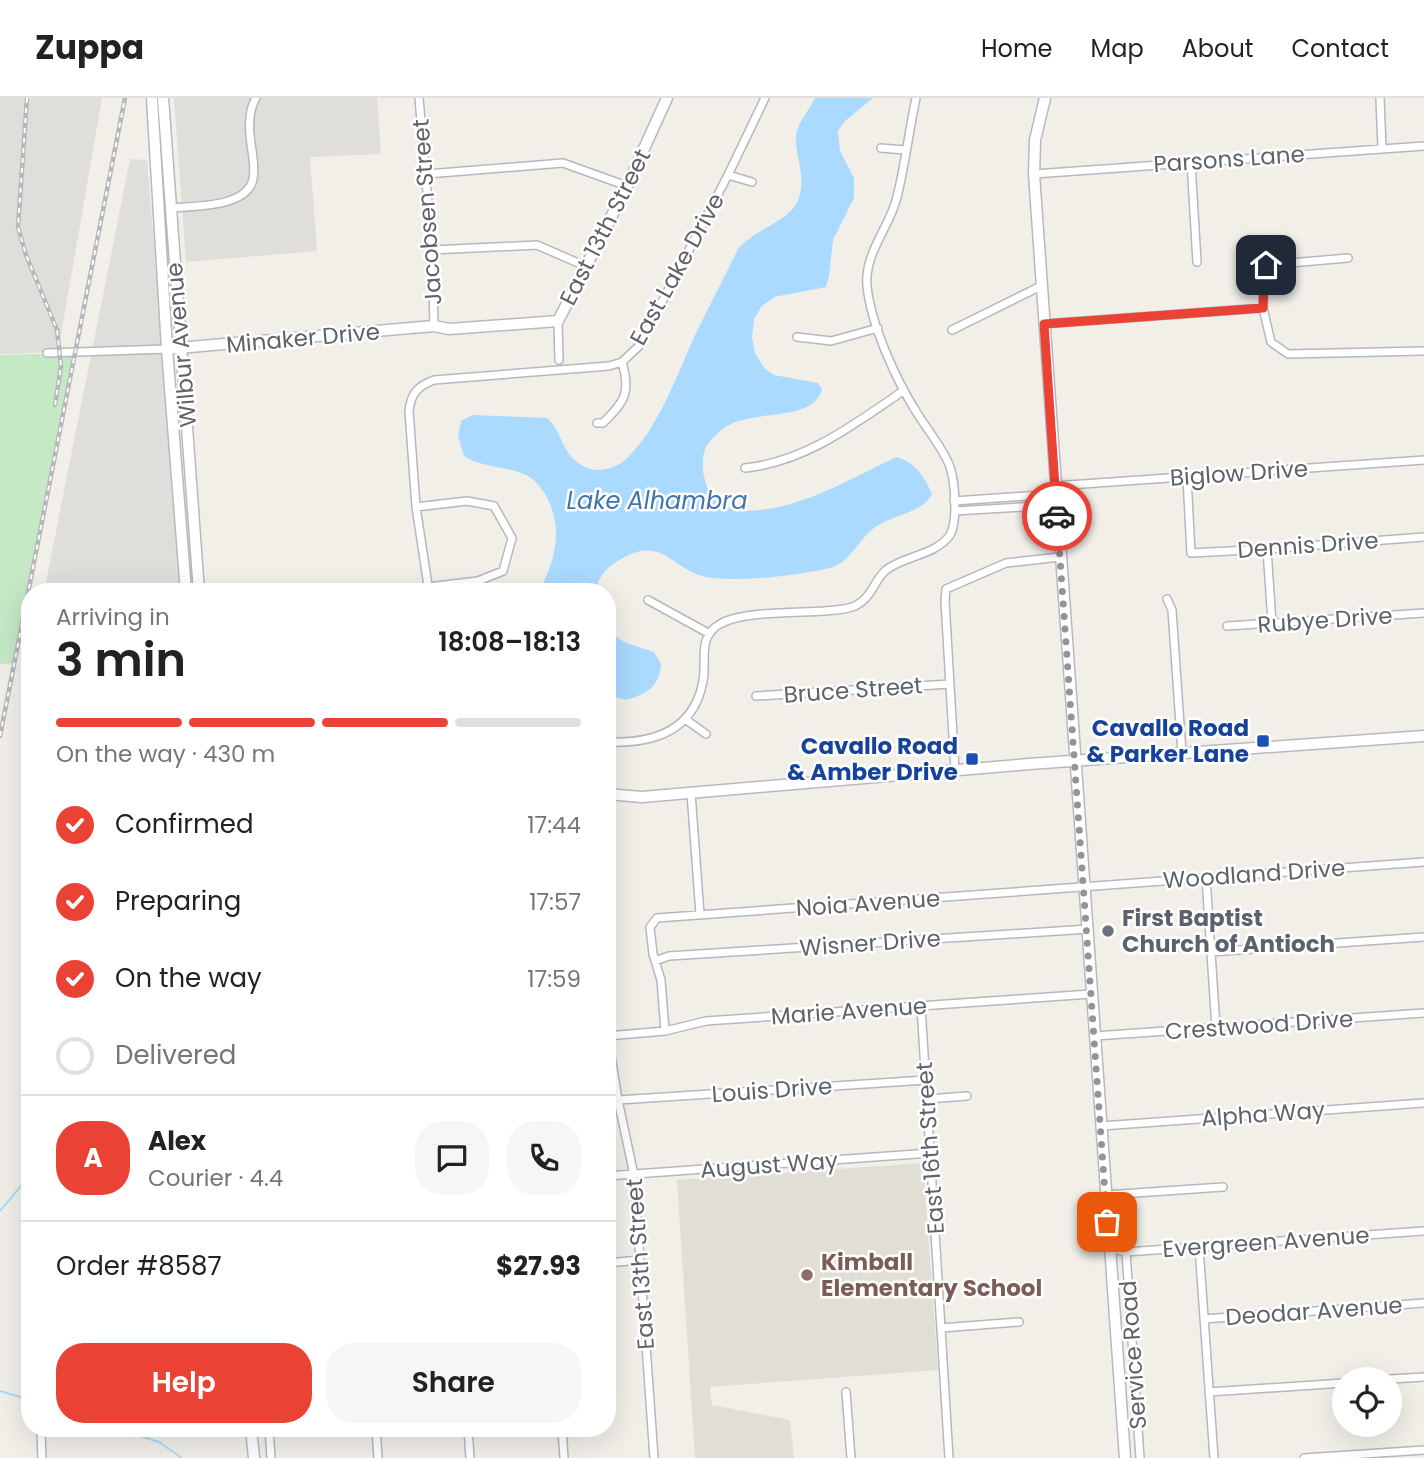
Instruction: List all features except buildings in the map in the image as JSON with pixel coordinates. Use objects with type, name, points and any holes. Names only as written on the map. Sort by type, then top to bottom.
[{"type":"main road","name":"Wilbur Avenue","points":[[152,98],[182,348],[199,583]]},
{"type":"main road","name":"Wilbur Avenue","points":[[163,98],[167,349],[185,583]]},
{"type":"main road","points":[[1045,98],[1035,140],[1034,174],[1125,1458]]},
{"type":"main road","name":"East 13th Street","points":[[558,321],[627,186],[665,99]]},
{"type":"main road","name":"Minaker Drive","points":[[167,349],[434,326],[449,329],[558,321]]},
{"type":"main road","points":[[183,550],[191,558],[192,572],[197,583]]},
{"type":"main road","points":[[616,795],[642,797],[1075,760],[1424,736]]},
{"type":"main road","points":[[252,1437],[254,1458]]},
{"type":"street","points":[[164,208],[222,203],[237,199],[250,187],[254,177],[249,126],[251,105],[256,98]]},
{"type":"street","name":"Jacobsen Street","points":[[419,98],[427,174],[434,326]]},
{"type":"street","name":"East Lake Drive","points":[[416,507],[409,411],[410,399],[415,390],[434,380],[609,366],[622,362],[639,346],[765,98]]},
{"type":"street","points":[[616,742],[640,741],[665,734],[685,719],[698,701],[703,678],[703,650],[708,632],[720,624],[737,617],[838,610],[854,606],[866,599],[884,571],[940,544],[950,534],[954,505],[950,466],[903,391],[878,328],[867,287],[867,267],[897,199],[916,98]]},
{"type":"street","points":[[1380,98],[1382,149]]},
{"type":"street","name":"Parsons Lane","points":[[1034,174],[1424,146]]},
{"type":"street","points":[[881,148],[905,150]]},
{"type":"street","points":[[1191,162],[1198,262]]},
{"type":"street","points":[[427,174],[563,163],[627,186]]},
{"type":"street","points":[[728,175],[752,182]]},
{"type":"street","points":[[432,250],[537,244],[585,266]]},
{"type":"street","points":[[1348,258],[1266,265],[1263,308],[1271,342],[1288,354],[1424,351]]},
{"type":"street","points":[[952,330],[1041,286]]},
{"type":"street","points":[[1044,324],[1263,308]]},
{"type":"street","name":"East 13th Street","points":[[558,321],[559,360]]},
{"type":"street","points":[[797,337],[831,341],[878,328]]},
{"type":"street","name":"Minaker Drive","points":[[47,353],[167,349]]},
{"type":"street","points":[[597,423],[603,423],[622,405],[628,383],[622,362]]},
{"type":"street","points":[[745,468],[763,466],[829,441],[903,391]]},
{"type":"street","name":"Biglow Drive","points":[[954,505],[1055,490],[1187,477],[1424,460]]},
{"type":"street","name":"Dennis Drive","points":[[1187,477],[1191,552],[1424,537]]},
{"type":"street","points":[[427,583],[416,507],[467,501],[494,506],[512,538],[503,571],[466,583]]},
{"type":"street","points":[[954,505],[1056,505]]},
{"type":"street","points":[[1267,549],[1272,623]]},
{"type":"street","points":[[956,770],[946,589],[1006,563],[1060,557]]},
{"type":"street","points":[[1167,599],[1172,610],[1182,753]]},
{"type":"street","points":[[648,600],[708,632]]},
{"type":"street","name":"Rubye Drive","points":[[1227,626],[1424,613]]},
{"type":"street","name":"Bruce Street","points":[[756,696],[950,684]]},
{"type":"street","points":[[685,719],[706,734]]},
{"type":"street","points":[[691,793],[701,914]]},
{"type":"street","name":"Woodland Drive","points":[[1084,887],[1424,862]]},
{"type":"street","points":[[1206,877],[1216,1028]]},
{"type":"street","name":"Noia Avenue","points":[[655,961],[650,927],[657,918],[1084,887]]},
{"type":"street","name":"Wisner Drive","points":[[655,961],[669,956],[1087,929]]},
{"type":"street","points":[[1211,952],[1424,937]]},
{"type":"street","points":[[655,961],[661,980],[665,1031]]},
{"type":"street","name":"Marie Avenue","points":[[616,1035],[665,1031],[706,1021],[1091,994]]},
{"type":"street","name":"East 16th Street","points":[[921,1006],[949,1458]]},
{"type":"street","name":"Crestwood Drive","points":[[1095,1037],[1424,1013]]},
{"type":"street","name":"Louis Drive","points":[[618,1100],[926,1080]]},
{"type":"street","name":"East 13th Street","points":[[616,1088],[634,1175],[654,1458]]},
{"type":"street","points":[[927,1099],[967,1096]]},
{"type":"street","name":"Alpha Way","points":[[1101,1126],[1424,1103]]},
{"type":"street","name":"August Way","points":[[616,1176],[931,1153]]},
{"type":"street","points":[[1106,1195],[1223,1187]]},
{"type":"street","name":"Evergreen Avenue","points":[[1109,1248],[1126,1252],[1424,1231]]},
{"type":"street","points":[[1199,1247],[1214,1458]]},
{"type":"street","name":"Service Road","points":[[1126,1252],[1140,1458]]},
{"type":"street","points":[[616,1262],[640,1260]]},
{"type":"street","name":"Deodar Avenue","points":[[1204,1319],[1424,1303]]},
{"type":"street","points":[[941,1328],[1019,1322]]},
{"type":"street","points":[[1402,1379],[1424,1377]]},
{"type":"street","points":[[1209,1392],[1332,1384]]},
{"type":"street","points":[[846,1392],[851,1458]]},
{"type":"street","points":[[41,1437],[42,1458]]},
{"type":"street","points":[[270,1437],[271,1458]]},
{"type":"street","points":[[377,1437],[378,1458]]},
{"type":"street","points":[[469,1437],[470,1458]]},
{"type":"street","points":[[563,1437],[564,1458]]},
{"type":"street","points":[[1304,1458],[1424,1450]]},
{"type":"shaded area","points":[[0,98],[102,98],[58,352],[0,354]]},
{"type":"shaded area","points":[[174,98],[377,98],[381,154],[310,157],[317,251],[186,262]]},
{"type":"shaded area","points":[[130,159],[147,160],[181,583],[46,583]]},
{"type":"shaded area","name":"Kimball Elementary School","points":[[923,1163],[938,1370],[710,1387],[712,1405],[790,1420],[794,1458],[695,1458],[677,1180]]},
{"type":"green space","points":[[75,353],[30,583],[21,583],[21,632],[15,663],[0,664],[0,355]]},
{"type":"water","name":"Lake Alhambra","points":[[815,98],[873,98],[845,121],[838,131],[840,151],[854,178],[854,198],[833,240],[826,287],[774,297],[761,307],[754,319],[752,338],[755,353],[764,368],[774,375],[818,383],[822,389],[816,400],[806,407],[793,412],[746,419],[732,423],[720,431],[707,445],[704,454],[704,479],[715,500],[726,508],[762,510],[801,501],[896,457],[909,462],[918,471],[932,494],[922,505],[871,530],[844,561],[830,568],[772,577],[713,578],[699,575],[667,556],[646,550],[633,553],[612,565],[598,583],[543,583],[556,543],[554,518],[545,494],[534,481],[519,472],[479,463],[464,456],[458,436],[461,421],[472,415],[547,418],[573,459],[580,464],[599,470],[622,463],[637,448],[657,418],[738,249],[786,215],[797,202],[801,185],[796,145],[801,122]]},
{"type":"water","points":[[616,637],[626,643],[654,652],[661,664],[655,684],[646,692],[626,700],[616,697]]},
{"type":"waterway","points":[[0,1211],[21,1186]]},
{"type":"waterway","points":[[0,1391],[21,1397]]},
{"type":"waterway","points":[[143,1437],[159,1442],[182,1458]]},
{"type":"railway","points":[[27,98],[18,227],[26,255],[57,330],[61,366],[55,405]]},
{"type":"railway","points":[[30,583],[125,98]]},
{"type":"railway","points":[[0,736],[21,629]]},
{"type":"way so far","points":[[1057,516],[1107,1222]]},
{"type":"place","name":"Cavallo Road & Parker Lane","points":[[1263,741]]},
{"type":"place","name":"Cavallo Road & Amber Drive","points":[[972,759]]},
{"type":"place","name":"First Baptist Church of Antioch","points":[[1108,931]]},
{"type":"place","name":"Kimball Elementary School","points":[[807,1275]]},
{"type":"route","points":[[1057,516],[1044,324],[1263,308],[1266,265]]}]
